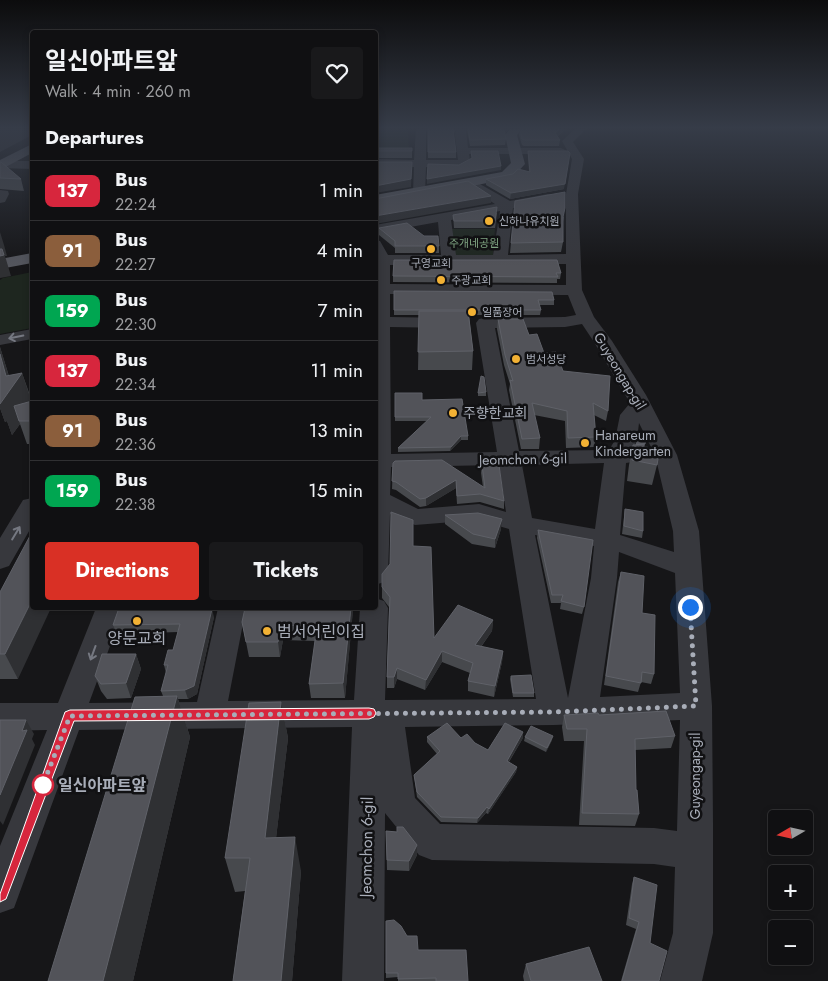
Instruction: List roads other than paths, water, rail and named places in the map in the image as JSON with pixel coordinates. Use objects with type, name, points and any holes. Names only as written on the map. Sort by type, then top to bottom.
[{"type":"main road","points":[[378,199],[507,175]]},
{"type":"main road","points":[[0,264],[30,258]]},
{"type":"street","points":[[419,192],[420,175]]},
{"type":"street","name":"Guyeongap-gil","points":[[575,175],[572,194],[574,290],[586,318],[603,341],[640,404],[666,455],[686,531],[696,706],[693,933],[681,981]]},
{"type":"street","points":[[471,183],[507,205]]},
{"type":"street","points":[[0,194],[3,194],[0,199]]},
{"type":"street","points":[[378,229],[572,194]]},
{"type":"street","points":[[500,259],[507,205]]},
{"type":"street","points":[[444,216],[448,260]]},
{"type":"street","points":[[378,392],[379,322],[382,289],[379,252],[448,260],[574,259]]},
{"type":"street","points":[[382,289],[574,290]]},
{"type":"street","points":[[379,322],[565,322],[586,318]]},
{"type":"street","points":[[485,323],[521,524],[568,711]]},
{"type":"street","points":[[0,340],[30,334]]},
{"type":"street","points":[[568,711],[604,578],[616,457],[626,440],[630,415],[640,404]]},
{"type":"street","name":"Jeomchon 6-gil","points":[[378,461],[666,455]]},
{"type":"street","points":[[378,498],[415,517],[479,512],[521,524],[607,540],[637,548],[688,568]]},
{"type":"street","points":[[0,560],[30,509]]},
{"type":"street","points":[[0,894],[109,610]]},
{"type":"street","points":[[210,714],[232,610]]},
{"type":"street","name":"Jeomchon 6-gil","points":[[363,981],[378,713],[374,610]]},
{"type":"street","points":[[0,717],[568,711],[696,706]]},
{"type":"street","points":[[378,713],[399,806],[432,842],[654,846],[694,851]]},
{"type":"place","name":"신하나유치원","points":[[489,221]]},
{"type":"place","name":"구영교회","points":[[431,249]]},
{"type":"place","name":"주광교회","points":[[441,280]]},
{"type":"place","name":"일품장어","points":[[472,312]]},
{"type":"place","name":"범서성당","points":[[516,359]]},
{"type":"place","name":"주향한교회","points":[[453,413]]},
{"type":"place","name":"Hanareum Kindergarten","points":[[585,443]]},
{"type":"place","name":"양문교회","points":[[137,621]]},
{"type":"place","name":"범서어린이집","points":[[267,631]]},
{"type":"place","name":"일신아파트앞","points":[[43,785]]},
{"type":"park label","name":"주개네공원","points":[[474,243]]}]
